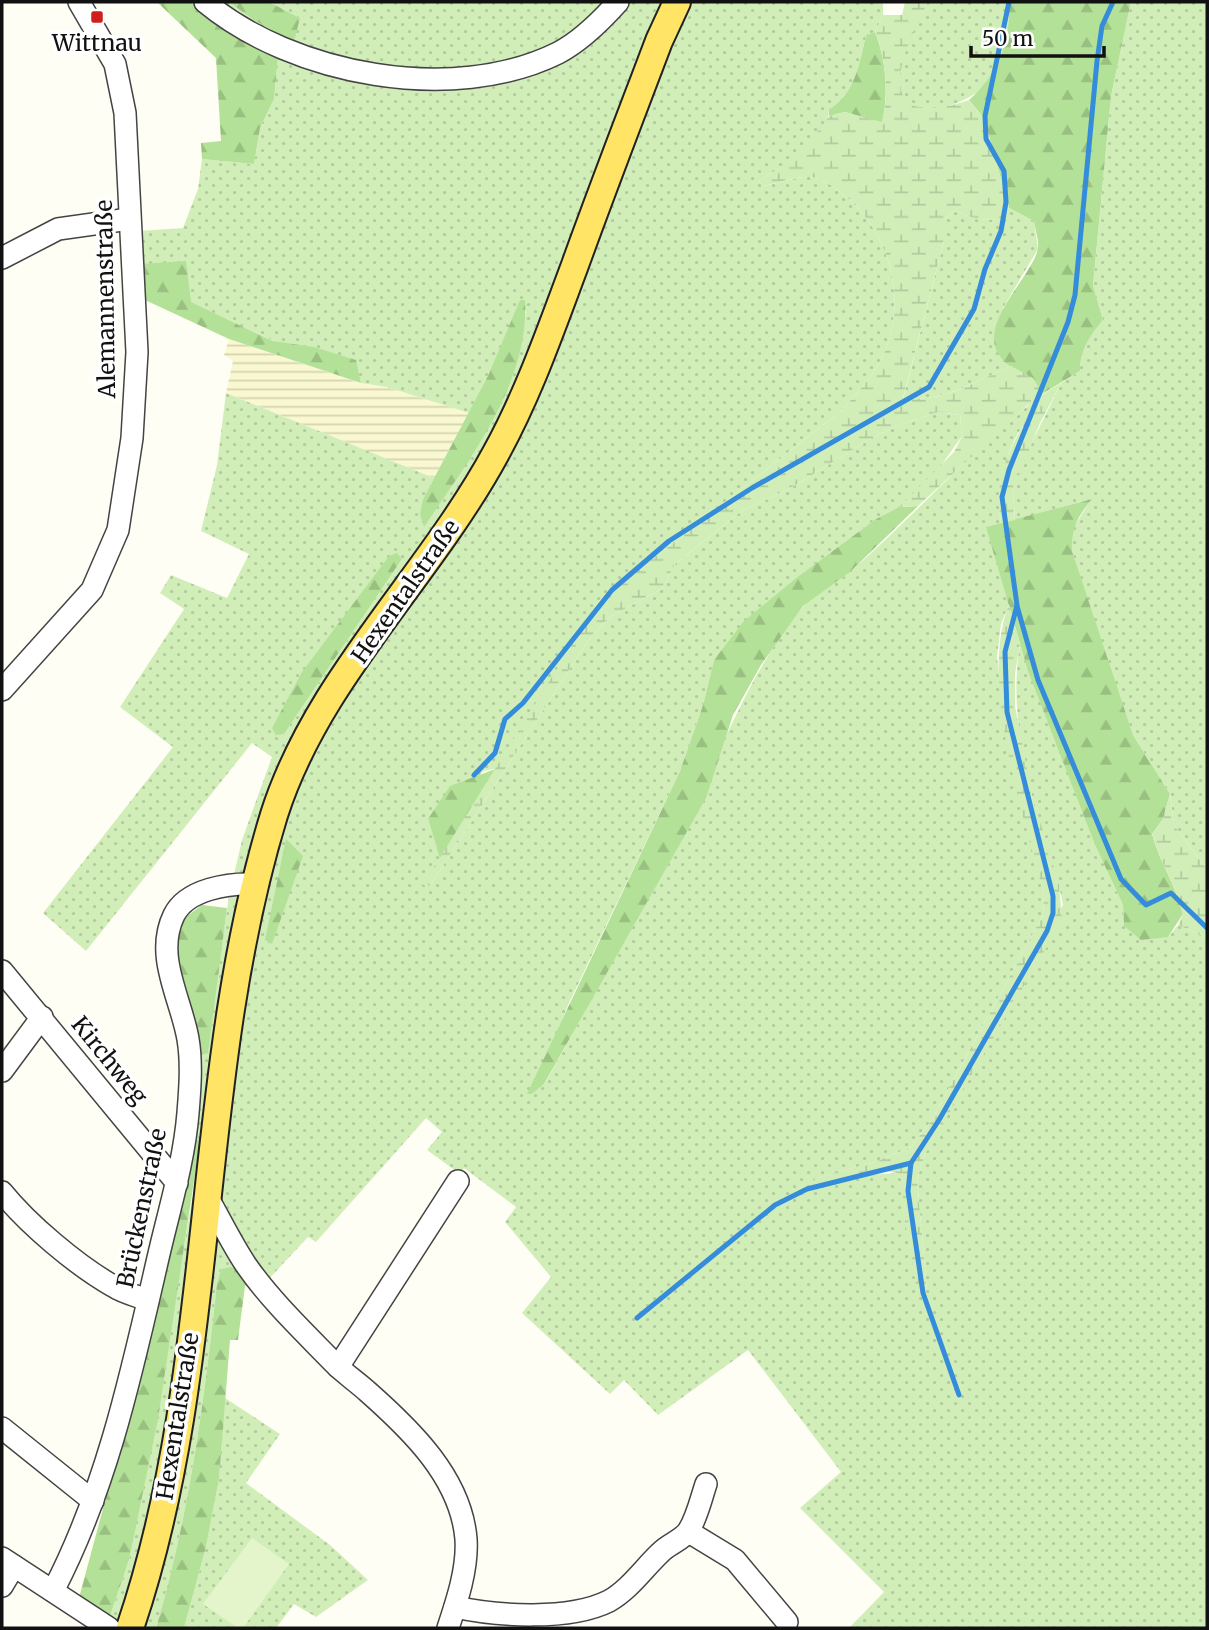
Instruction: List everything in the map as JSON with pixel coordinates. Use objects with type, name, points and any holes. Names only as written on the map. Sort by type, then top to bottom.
[{"type":"main road","name":"Hexentalstraße","points":[[130,1628],[157,1530],[171,1460],[209,1200],[224,1066],[254,884],[276,809],[301,750],[373,634],[465,506],[527,393],[659,41],[677,2]]},
{"type":"street","name":"Alemannenstraße","points":[[2,690],[92,590],[117,530],[132,438],[137,352],[125,113],[115,64],[79,2]]},
{"type":"street","points":[[205,2],[265,41],[335,68],[423,80],[504,70],[541,61],[560,52],[590,31],[618,2]]},
{"type":"street","points":[[2,258],[58,229],[130,219]]},
{"type":"street","name":"Brückenstraße","points":[[53,1591],[73,1553],[93,1501],[177,1183],[188,1114],[190,1072],[188,1038],[175,996],[166,939],[175,913],[195,897],[214,888],[254,884]]},
{"type":"street","name":"Kirchweg","points":[[2,971],[177,1183]]},
{"type":"street","points":[[2,1071],[42,1017]]},
{"type":"street","points":[[338,1367],[458,1181]]},
{"type":"street","points":[[2,1192],[14,1207],[83,1265],[114,1287],[148,1300]]},
{"type":"street","points":[[209,1200],[246,1264],[266,1291],[338,1367],[369,1392],[423,1447],[450,1485],[466,1540],[455,1607],[448,1628]]},
{"type":"street","points":[[2,1428],[93,1501]]},
{"type":"street","points":[[455,1607],[484,1613],[527,1616],[563,1613],[609,1601],[635,1579],[662,1549],[689,1532],[706,1485]]},
{"type":"street","points":[[689,1532],[735,1560],[787,1622]]},
{"type":"street","points":[[2,1586],[8,1562],[109,1628]]},
{"type":"green space","points":[[157,2],[190,2],[230,33],[278,57],[274,99],[260,128],[254,164],[202,159],[201,143],[221,141],[216,58]]},
{"type":"green space","points":[[190,2],[229,2],[252,19],[300,18],[269,2],[883,2],[883,15],[875,32],[866,35],[851,86],[838,103],[829,109],[821,130],[802,151],[759,181],[762,186],[799,178],[819,179],[843,194],[870,223],[888,260],[893,280],[893,320],[881,360],[842,410],[599,601],[498,768],[484,771],[428,819],[440,859],[424,885],[430,886],[587,642],[608,618],[663,588],[675,564],[739,513],[794,486],[870,439],[899,425],[938,412],[960,415],[962,436],[935,474],[899,507],[876,519],[800,575],[714,660],[703,705],[680,771],[569,1003],[532,1094],[545,1083],[584,1013],[696,798],[743,700],[784,631],[806,603],[852,570],[984,444],[1030,404],[1027,419],[1005,463],[999,493],[1001,523],[987,527],[1009,604],[1001,624],[997,657],[1007,745],[1044,895],[1043,915],[931,1121],[911,1147],[875,1162],[813,1179],[897,1173],[903,1181],[903,1210],[927,1290],[917,1179],[925,1154],[1063,905],[1031,791],[1021,742],[1016,693],[1020,644],[1095,845],[1123,905],[1124,926],[1168,937],[1178,925],[1207,938],[1207,1628],[849,1628],[884,1592],[800,1508],[841,1472],[748,1350],[658,1415],[624,1380],[610,1394],[522,1313],[551,1277],[505,1222],[516,1207],[464,1168],[460,1174],[427,1150],[442,1132],[426,1118],[316,1242],[308,1237],[266,1282],[243,1270],[221,1269],[187,1499],[156,1628],[132,1628],[110,1616],[129,1560],[194,1189],[200,1141],[195,1137],[197,1056],[215,990],[229,896],[242,840],[272,757],[252,743],[86,951],[43,913],[173,747],[120,707],[184,609],[160,593],[171,575],[227,598],[249,554],[201,531],[217,465],[226,393],[434,478],[423,499],[424,526],[474,450],[502,397],[521,340],[526,310],[469,413],[387,387],[361,383],[355,360],[276,342],[190,302],[141,264],[139,231],[183,228],[198,189],[202,159],[254,164],[260,128],[274,99],[278,57],[230,33]],"holes":[[[397,554],[402,559],[284,734]]]},
{"type":"green space","points":[[229,2],[269,2],[300,18],[294,42],[252,19]]},
{"type":"green space","points":[[905,2],[928,2],[902,66],[900,84],[905,98],[917,106],[938,108],[969,100],[984,118],[1009,208],[1001,219],[979,220],[955,211],[944,219],[944,241],[903,398],[918,399],[946,394],[1011,366],[1033,378],[1043,394],[1061,383],[1040,423],[1013,490],[1015,520],[1001,523],[999,492],[1009,452],[1031,412],[1029,404],[918,506],[899,507],[954,452],[962,436],[960,415],[938,412],[899,425],[870,439],[794,486],[739,513],[675,564],[663,588],[608,618],[587,642],[430,886],[423,885],[599,601],[842,410],[881,360],[893,320],[893,280],[888,260],[870,223],[843,194],[819,179],[798,178],[762,186],[759,181],[798,153],[829,116],[845,112],[882,122],[885,77],[875,32],[883,15],[902,15]]},
{"type":"green space","points":[[928,2],[1008,2],[1009,23],[1003,55],[988,83],[980,91],[954,104],[925,109],[913,107],[904,100],[899,87],[899,77],[907,43]]},
{"type":"green space","points":[[1008,2],[1131,2],[1111,96],[1093,286],[1103,320],[1087,344],[1080,371],[1042,394],[1031,380],[1004,361],[994,342],[995,328],[1001,314],[1034,259],[1038,248],[1037,238],[1034,221],[1009,208],[984,118],[969,100],[988,79],[1001,56],[1008,30]]},
{"type":"green space","points":[[1131,2],[1207,2],[1207,869],[1174,825],[1170,794],[1133,735],[1094,623],[1072,551],[1071,532],[1091,499],[1015,520],[1013,490],[1022,463],[1061,383],[1080,371],[1087,344],[1103,320],[1093,287],[1111,96]]},
{"type":"green space","points":[[875,32],[885,77],[882,123],[845,112],[829,116],[829,109],[838,103],[851,86],[866,35]]},
{"type":"green space","points":[[1009,208],[1034,221],[1038,249],[1003,308],[999,355],[1011,366],[946,394],[903,399],[944,241],[944,219],[955,211],[979,220],[1001,219]]},
{"type":"green space","points":[[186,261],[191,302],[273,341],[314,347],[356,360],[361,383],[229,339],[145,300],[141,264]]},
{"type":"green space","points":[[520,300],[525,300],[524,331],[518,361],[507,391],[477,448],[424,527],[420,514],[423,499],[488,376]]},
{"type":"green space","points":[[229,339],[360,383],[387,387],[469,413],[434,478],[226,393],[233,361],[224,355]]},
{"type":"green space","points":[[1092,499],[1076,523],[1072,551],[1133,735],[1170,794],[1163,819],[1152,834],[1183,914],[1168,937],[1141,940],[1124,926],[1123,905],[1095,845],[1028,671],[986,527]]},
{"type":"green space","points":[[918,506],[850,572],[803,606],[761,665],[733,715],[706,798],[544,1084],[532,1094],[527,1094],[680,771],[703,705],[714,660],[744,621],[800,575],[876,519],[899,507]]},
{"type":"green space","points":[[397,553],[402,559],[284,734],[276,735],[272,728],[302,672],[389,556]]},
{"type":"green space","points":[[1009,604],[1020,644],[1015,674],[1015,706],[1032,795],[1059,884],[1062,921],[925,1154],[917,1179],[927,1290],[923,1293],[917,1290],[903,1210],[903,1181],[897,1173],[886,1171],[820,1185],[812,1179],[875,1162],[911,1147],[931,1121],[1043,915],[1044,895],[1016,789],[1001,710],[1001,636]]},
{"type":"green space","points":[[498,768],[440,859],[428,819],[450,786]]},
{"type":"green space","points":[[1170,794],[1174,825],[1207,869],[1207,938],[1178,925],[1183,914],[1152,834],[1163,819]]},
{"type":"green space","points":[[286,839],[303,856],[272,944],[265,940]]},
{"type":"green space","points":[[202,905],[227,908],[208,1053],[197,1056],[175,938],[179,922]]},
{"type":"green space","points":[[195,1137],[200,1141],[158,1419],[129,1560],[110,1616],[79,1598],[130,1408]]},
{"type":"green space","points":[[231,1267],[243,1270],[250,1280],[245,1286],[238,1340],[230,1340],[219,1479],[206,1547],[184,1628],[156,1628],[187,1499],[207,1371],[217,1283],[221,1269]]},
{"type":"green space","points":[[225,1398],[280,1434],[246,1483],[330,1545],[368,1580],[316,1617],[294,1604],[276,1628],[184,1628],[206,1547],[219,1479]]},
{"type":"green space","points":[[252,1538],[289,1564],[243,1628],[238,1628],[203,1604]]},
{"type":"waterway","points":[[474,775],[495,753],[505,719],[523,703],[612,590],[669,541],[752,488],[929,387],[974,309],[985,269],[1001,231],[1006,202],[1004,171],[986,139],[985,116],[1009,2]]},
{"type":"waterway","points":[[959,1395],[923,1293],[908,1191],[911,1163],[939,1120],[1047,931],[1053,913],[1053,896],[1007,712],[1005,652],[1017,605],[1002,497],[1009,470],[1068,322],[1075,295],[1097,61],[1102,26],[1113,2]]},
{"type":"waterway","points":[[1017,606],[1038,680],[1121,879],[1146,905],[1171,893],[1207,928]]},
{"type":"waterway","points":[[637,1318],[775,1205],[807,1189],[911,1163]]},
{"type":"place","name":"Wittnau","points":[[97,17]]}]
